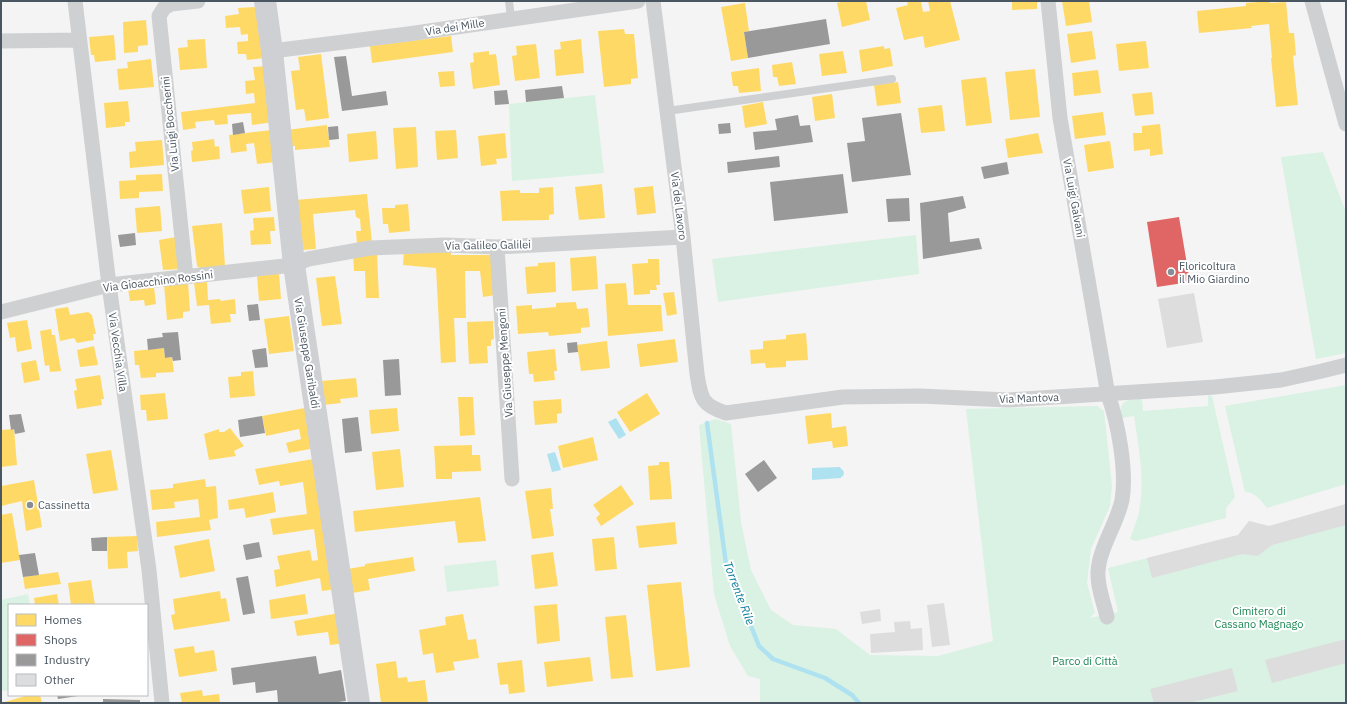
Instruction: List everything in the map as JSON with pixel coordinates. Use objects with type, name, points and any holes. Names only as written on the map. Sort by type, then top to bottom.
[{"type":"street","name":"Via Vecchia Villa","points":[[75,1],[109,285],[149,570],[162,703]]},
{"type":"street","name":"Via Luigi Boccherini","points":[[186,277],[159,16],[164,8],[171,4],[198,1]]},
{"type":"street","name":"Via Giuseppe Garibaldi","points":[[265,1],[272,51],[294,265],[359,703]]},
{"type":"street","name":"Via dei Mille","points":[[272,51],[408,34],[638,1]]},
{"type":"street","name":"Via del Lavoro","points":[[653,1],[683,237],[697,374],[701,396],[712,408]]},
{"type":"street","name":"Via Luigi Galvani","points":[[1048,1],[1060,118],[1108,395],[1114,412],[1123,477],[1122,500],[1116,520],[1101,556],[1098,570],[1099,584],[1107,617]]},
{"type":"street","points":[[1312,1],[1346,124]]},
{"type":"street","points":[[1,41],[79,40]]},
{"type":"street","name":"Via Galileo Galilei","points":[[294,265],[308,259],[370,248],[445,246],[497,247],[683,237]]},
{"type":"street","name":"Via Giuseppe Mengoni","points":[[497,247],[512,479]]},
{"type":"street","name":"Via Gioacchino Rossini","points":[[1,312],[109,285],[294,265]]},
{"type":"street","name":"Via Mantova","points":[[712,408],[726,412],[843,397],[920,396],[1008,400],[1108,395],[1215,387],[1281,380],[1346,365]]},
{"type":"lane","points":[[509,1],[512,18]]},
{"type":"lane","points":[[667,111],[892,79]]},
{"type":"green space","points":[[595,95],[604,173],[512,181],[509,104]]},
{"type":"green space","points":[[1323,152],[1346,210],[1346,353],[1316,359],[1281,157]]},
{"type":"green space","points":[[916,235],[919,274],[718,302],[712,259]]},
{"type":"green space","points":[[1346,385],[1346,484],[1267,508],[1255,495],[1245,492],[1225,406]]},
{"type":"green space","points":[[1208,395],[1212,396],[1235,497],[1226,508],[1226,518],[1136,541],[1130,539],[1139,512],[1141,500],[1141,476],[1134,416],[1121,418],[1121,407],[1125,402],[1132,399],[1142,399],[1143,411],[1208,406]]},
{"type":"green space","points":[[1097,406],[1104,411],[1112,486],[1110,506],[1091,549],[1087,583],[1095,613],[1089,618],[1118,612],[1108,568],[1238,535],[1249,521],[1269,526],[1346,504],[1346,703],[760,703],[760,679],[748,676],[730,646],[714,594],[699,425],[715,419],[731,424],[741,522],[751,570],[771,610],[793,625],[836,629],[870,655],[938,656],[993,641],[966,409]]},
{"type":"green space","points":[[496,560],[499,586],[447,592],[444,566]]},
{"type":"green space","points":[[28,594],[30,604],[8,604],[8,690],[1,691],[1,600]]},
{"type":"water","points":[[616,418],[626,435],[619,439],[608,422]]},
{"type":"water","points":[[555,452],[561,470],[552,472],[547,454]]},
{"type":"water","points":[[840,467],[844,472],[841,478],[812,480],[812,468]]},
{"type":"building: Homes","points":[[844,1],[866,1],[870,20],[842,27],[837,3]]},
{"type":"building: Homes","points":[[921,1],[923,12],[930,11],[928,1],[950,1],[960,40],[925,48],[923,36],[904,40],[896,8],[908,5],[907,2]]},
{"type":"building: Homes","points":[[1012,1],[1037,1],[1037,9],[1012,10]]},
{"type":"building: Homes","points":[[1062,1],[1089,1],[1092,22],[1066,26]]},
{"type":"building: Homes","points":[[1270,1],[1270,3],[1286,2],[1289,33],[1294,33],[1296,55],[1293,56],[1298,105],[1276,107],[1269,24],[1251,26],[1252,28],[1199,33],[1197,11],[1246,6],[1246,3]]},
{"type":"building: Homes","points":[[745,3],[749,31],[744,32],[748,58],[731,61],[721,7]]},
{"type":"building: Homes","points":[[254,7],[259,12],[264,58],[247,60],[246,54],[238,54],[237,42],[248,41],[248,34],[241,35],[240,27],[226,28],[225,16],[239,14],[238,8]]},
{"type":"building: Homes","points":[[146,20],[148,45],[138,46],[138,52],[124,53],[123,22]]},
{"type":"building: Homes","points":[[624,29],[625,34],[634,34],[638,78],[631,79],[631,84],[604,87],[598,31]]},
{"type":"building: Homes","points":[[1092,31],[1096,59],[1071,63],[1067,34]]},
{"type":"building: Homes","points":[[114,35],[116,60],[95,62],[94,55],[91,55],[89,37]]},
{"type":"building: Homes","points":[[451,36],[453,52],[372,63],[370,46]]},
{"type":"building: Homes","points":[[205,39],[207,68],[180,70],[178,48],[188,47],[187,40]]},
{"type":"building: Homes","points":[[581,39],[584,73],[556,76],[554,50],[561,49],[560,42]]},
{"type":"building: Homes","points":[[1146,41],[1149,68],[1119,71],[1116,44]]},
{"type":"building: Homes","points":[[536,44],[540,78],[515,81],[512,56],[517,55],[516,46]]},
{"type":"building: Homes","points":[[884,46],[884,49],[890,48],[893,66],[862,72],[859,50]]},
{"type":"building: Homes","points":[[489,51],[489,55],[496,54],[500,85],[473,89],[470,63],[474,62],[473,53]]},
{"type":"building: Homes","points":[[843,51],[847,73],[822,76],[819,54]]},
{"type":"building: Homes","points":[[321,54],[329,118],[306,121],[304,109],[296,110],[291,71],[300,70],[298,57]]},
{"type":"building: Homes","points":[[151,59],[154,87],[119,90],[117,69],[128,68],[127,62]]},
{"type":"building: Homes","points":[[792,62],[796,84],[779,86],[777,77],[773,77],[772,65]]},
{"type":"building: Homes","points":[[267,66],[274,122],[252,125],[251,113],[227,115],[228,124],[215,125],[214,120],[195,122],[196,128],[183,130],[181,112],[255,103],[254,93],[246,94],[245,81],[255,80],[253,67]]},
{"type":"building: Homes","points":[[759,68],[761,91],[739,93],[738,86],[733,86],[731,72]]},
{"type":"building: Homes","points":[[1035,69],[1040,117],[1010,120],[1005,72]]},
{"type":"building: Homes","points":[[1098,70],[1101,93],[1074,96],[1072,73]]},
{"type":"building: Homes","points":[[454,71],[455,86],[440,87],[438,72]]},
{"type":"building: Homes","points":[[986,77],[992,123],[966,126],[961,80]]},
{"type":"building: Homes","points":[[898,82],[901,103],[877,106],[874,85]]},
{"type":"building: Homes","points":[[1152,92],[1154,114],[1135,116],[1132,94]]},
{"type":"building: Homes","points":[[832,94],[835,118],[815,121],[812,97]]},
{"type":"building: Homes","points":[[128,101],[130,122],[125,122],[125,126],[106,128],[104,103]]},
{"type":"building: Homes","points":[[763,102],[767,124],[745,128],[742,106]]},
{"type":"building: Homes","points":[[942,105],[945,131],[921,133],[918,108]]},
{"type":"building: Homes","points":[[1103,112],[1106,135],[1075,139],[1072,116]]},
{"type":"building: Homes","points":[[1160,124],[1163,154],[1150,156],[1150,149],[1134,151],[1133,133],[1142,133],[1142,126]]},
{"type":"building: Homes","points":[[327,125],[330,147],[295,150],[295,146],[288,147],[286,130]]},
{"type":"building: Homes","points":[[416,127],[418,167],[396,169],[393,128]]},
{"type":"building: Homes","points":[[272,130],[276,162],[257,164],[254,143],[246,144],[247,151],[231,153],[229,135]]},
{"type":"building: Homes","points":[[456,130],[458,158],[437,160],[435,131]]},
{"type":"building: Homes","points":[[376,131],[378,159],[349,162],[347,134]]},
{"type":"building: Homes","points":[[505,133],[507,158],[496,159],[497,164],[481,166],[478,136]]},
{"type":"building: Homes","points":[[1038,133],[1043,153],[1008,158],[1005,139]]},
{"type":"building: Homes","points":[[214,139],[215,147],[219,146],[220,159],[192,162],[192,142]]},
{"type":"building: Homes","points":[[162,140],[164,165],[130,168],[129,152],[136,151],[135,142]]},
{"type":"building: Homes","points":[[1110,141],[1114,168],[1088,172],[1084,145]]},
{"type":"building: Homes","points":[[162,174],[163,191],[139,192],[139,198],[120,199],[119,181],[136,180],[136,175]]},
{"type":"building: Homes","points":[[602,184],[605,218],[579,220],[575,187]]},
{"type":"building: Homes","points":[[653,186],[656,213],[637,215],[634,188]]},
{"type":"building: Homes","points":[[269,187],[271,211],[244,214],[241,190]]},
{"type":"building: Homes","points":[[553,187],[554,214],[549,215],[549,220],[502,221],[500,191],[520,190],[520,193],[539,193],[539,188]]},
{"type":"building: Homes","points":[[367,194],[372,243],[357,244],[356,231],[361,231],[360,219],[356,217],[355,210],[313,214],[316,249],[302,250],[295,200]]},
{"type":"building: Homes","points":[[408,204],[410,231],[389,233],[388,224],[383,224],[382,208],[395,208],[395,205]]},
{"type":"building: Homes","points":[[160,206],[162,231],[137,233],[135,208]]},
{"type":"building: Homes","points":[[274,217],[275,231],[270,231],[271,244],[251,245],[250,231],[254,230],[253,218]]},
{"type":"building: Homes","points":[[222,223],[225,266],[200,268],[197,266],[192,226]]},
{"type":"building: Homes","points":[[176,237],[180,269],[163,270],[159,240]]},
{"type":"building: Homes","points":[[404,250],[451,251],[451,255],[493,255],[495,295],[483,297],[480,271],[465,271],[466,318],[454,318],[456,362],[441,363],[436,268],[403,265]]},
{"type":"building: Homes","points":[[377,253],[379,298],[366,298],[365,271],[354,271],[353,254]]},
{"type":"building: Homes","points":[[596,256],[598,289],[572,291],[570,258]]},
{"type":"building: Homes","points":[[648,259],[659,259],[660,285],[656,285],[657,290],[650,290],[650,294],[634,295],[632,264],[648,263]]},
{"type":"building: Homes","points":[[555,262],[556,292],[527,294],[525,267],[538,266],[538,263]]},
{"type":"building: Homes","points":[[279,273],[281,299],[259,301],[257,276]]},
{"type":"building: Homes","points":[[335,276],[342,324],[322,326],[316,278]]},
{"type":"building: Homes","points":[[188,282],[190,311],[183,312],[183,318],[167,320],[164,284]]},
{"type":"building: Homes","points":[[207,282],[208,300],[220,299],[221,301],[235,299],[236,314],[230,314],[231,322],[211,324],[209,305],[197,306],[194,283]]},
{"type":"building: Homes","points":[[626,283],[628,305],[661,305],[663,331],[608,336],[605,284]]},
{"type":"building: Homes","points":[[154,287],[156,304],[145,306],[144,300],[130,301],[128,289]]},
{"type":"building: Homes","points":[[674,292],[677,314],[667,316],[663,293]]},
{"type":"building: Homes","points":[[576,302],[577,309],[588,308],[590,327],[581,328],[581,333],[549,336],[548,332],[518,334],[516,306],[532,305],[532,309],[556,307],[556,303]]},
{"type":"building: Homes","points":[[68,307],[70,315],[88,312],[92,315],[96,334],[93,334],[94,340],[77,343],[74,338],[60,341],[55,309]]},
{"type":"building: Homes","points":[[289,316],[294,351],[269,354],[264,319]]},
{"type":"building: Homes","points":[[27,320],[32,349],[17,352],[15,337],[10,338],[7,323]]},
{"type":"building: Homes","points":[[493,321],[494,339],[491,340],[491,346],[487,346],[488,363],[469,364],[467,322]]},
{"type":"building: Homes","points":[[51,329],[52,335],[55,335],[61,371],[50,372],[49,365],[45,366],[40,331]]},
{"type":"building: Homes","points":[[806,333],[808,360],[786,361],[786,367],[766,368],[765,363],[751,364],[750,350],[763,349],[763,341],[786,339],[786,335]]},
{"type":"building: Homes","points":[[675,339],[678,362],[640,367],[637,344]]},
{"type":"building: Homes","points":[[607,341],[610,368],[581,371],[577,345]]},
{"type":"building: Homes","points":[[94,346],[98,365],[80,367],[77,350]]},
{"type":"building: Homes","points":[[164,348],[165,358],[172,357],[174,372],[156,373],[156,377],[141,378],[139,365],[135,365],[134,351]]},
{"type":"building: Homes","points":[[555,349],[557,371],[554,371],[555,380],[534,382],[533,374],[529,374],[527,352]]},
{"type":"building: Homes","points":[[36,360],[40,380],[24,383],[21,363]]},
{"type":"building: Homes","points":[[253,371],[255,396],[230,398],[228,377],[241,376],[241,372]]},
{"type":"building: Homes","points":[[100,375],[104,399],[101,399],[102,405],[77,409],[74,391],[77,390],[75,379]]},
{"type":"building: Homes","points":[[356,378],[358,397],[340,399],[341,403],[323,405],[321,381]]},
{"type":"building: Homes","points":[[165,393],[168,419],[147,421],[146,410],[141,410],[140,395]]},
{"type":"building: Homes","points":[[647,393],[660,414],[630,432],[617,412]]},
{"type":"building: Homes","points":[[458,397],[473,397],[475,435],[460,436]]},
{"type":"building: Homes","points":[[561,399],[562,413],[557,414],[557,423],[535,425],[533,401]]},
{"type":"building: Homes","points":[[310,407],[315,448],[289,453],[286,443],[301,439],[299,429],[266,436],[262,416]]},
{"type":"building: Homes","points":[[397,408],[399,431],[371,434],[369,410]]},
{"type":"building: Homes","points":[[831,413],[832,428],[846,426],[848,446],[833,448],[832,441],[808,444],[805,416]]},
{"type":"building: Homes","points":[[230,428],[244,446],[234,451],[236,456],[209,460],[204,434],[219,429],[219,432],[224,432]]},
{"type":"building: Homes","points":[[14,429],[17,465],[1,467],[1,430]]},
{"type":"building: Homes","points":[[593,437],[598,460],[563,468],[558,446]]},
{"type":"building: Homes","points":[[472,445],[472,455],[480,455],[481,471],[452,472],[452,479],[436,479],[434,446]]},
{"type":"building: Homes","points":[[400,449],[404,487],[376,490],[372,452]]},
{"type":"building: Homes","points":[[111,450],[118,490],[93,494],[86,454]]},
{"type":"building: Homes","points":[[319,458],[336,589],[322,591],[320,578],[276,587],[274,570],[280,569],[277,556],[310,550],[312,561],[318,560],[314,529],[273,535],[270,519],[307,514],[303,482],[280,486],[279,481],[259,485],[255,469]]},
{"type":"building: Homes","points":[[659,462],[669,462],[672,499],[650,500],[648,466],[659,465]]},
{"type":"building: Homes","points":[[205,479],[206,487],[216,486],[218,518],[209,520],[211,530],[157,537],[156,522],[200,517],[198,499],[174,502],[175,508],[152,510],[150,490],[173,488],[173,484]]},
{"type":"building: Homes","name":"Cassinetta","points":[[34,480],[42,527],[26,531],[22,501],[1,506],[1,486]]},
{"type":"building: Homes","points":[[621,485],[634,504],[601,526],[596,518],[600,514],[593,505]]},
{"type":"building: Homes","points":[[551,488],[553,509],[550,509],[554,536],[532,539],[525,491]]},
{"type":"building: Homes","points":[[273,492],[276,512],[246,518],[244,508],[229,510],[228,500]]},
{"type":"building: Homes","points":[[480,497],[486,541],[458,543],[455,521],[355,532],[353,511]]},
{"type":"building: Homes","points":[[12,513],[20,560],[1,563],[1,515]]},
{"type":"building: Homes","points":[[675,522],[677,544],[639,548],[636,526]]},
{"type":"building: Homes","points":[[137,536],[138,551],[127,552],[128,568],[108,569],[107,537]]},
{"type":"building: Homes","points":[[614,537],[617,569],[595,571],[592,539]]},
{"type":"building: Homes","points":[[209,539],[215,571],[180,578],[174,546]]},
{"type":"building: Homes","points":[[553,552],[558,586],[535,589],[531,555]]},
{"type":"building: Homes","points":[[413,557],[415,571],[368,579],[370,590],[352,593],[348,569],[365,566],[365,564]]},
{"type":"building: Homes","points":[[58,572],[61,584],[25,589],[23,577]]},
{"type":"building: Homes","points":[[91,580],[95,604],[71,604],[68,583]]},
{"type":"building: Homes","points":[[681,582],[690,667],[656,671],[647,585]]},
{"type":"building: Homes","points":[[220,591],[221,599],[226,598],[230,621],[174,630],[171,615],[175,614],[173,599]]},
{"type":"building: Homes","points":[[57,594],[59,604],[35,604],[34,598]]},
{"type":"building: Homes","points":[[305,594],[308,614],[271,619],[269,600]]},
{"type":"building: Homes","points":[[557,604],[560,641],[537,644],[534,606]]},
{"type":"building: Homes","points":[[339,613],[345,643],[330,645],[328,632],[297,636],[294,621]]},
{"type":"building: Homes","points":[[463,614],[468,640],[476,639],[479,658],[453,662],[455,670],[436,673],[433,653],[423,655],[419,630],[446,625],[445,617]]},
{"type":"building: Homes","points":[[626,615],[633,677],[611,679],[605,617]]},
{"type":"building: Homes","points":[[194,646],[195,653],[214,650],[217,671],[179,677],[174,649]]},
{"type":"building: Homes","points":[[590,657],[593,681],[547,687],[544,662]]},
{"type":"building: Homes","points":[[522,660],[525,692],[509,694],[508,684],[500,685],[497,663]]},
{"type":"building: Homes","points":[[396,661],[398,678],[407,677],[408,682],[425,680],[428,703],[381,703],[376,664]]},
{"type":"building: Homes","points":[[202,690],[203,696],[219,694],[220,703],[182,703],[180,693]]},
{"type":"building: Homes","points":[[26,696],[40,696],[42,703],[1,703]]},
{"type":"building: Shops","points":[[1179,217],[1190,282],[1157,287],[1147,222]]},
{"type":"building: Industry","points":[[826,19],[830,44],[748,58],[744,32]]},
{"type":"building: Industry","points":[[346,56],[352,96],[386,91],[388,105],[342,111],[334,57]]},
{"type":"building: Industry","points":[[562,86],[564,98],[526,102],[525,90]]},
{"type":"building: Industry","points":[[507,90],[509,104],[495,105],[494,91]]},
{"type":"building: Industry","points":[[901,113],[911,175],[852,182],[847,143],[865,141],[862,118]]},
{"type":"building: Industry","points":[[798,115],[800,126],[810,125],[813,142],[755,150],[753,132],[777,130],[775,119]]},
{"type":"building: Industry","points":[[243,122],[245,133],[233,135],[232,124]]},
{"type":"building: Industry","points":[[730,123],[731,133],[719,134],[718,124]]},
{"type":"building: Industry","points":[[338,126],[339,139],[329,140],[328,127]]},
{"type":"building: Industry","points":[[779,156],[780,167],[728,173],[727,162]]},
{"type":"building: Industry","points":[[1007,162],[1009,174],[984,179],[981,167]]},
{"type":"building: Industry","points":[[843,174],[848,213],[774,221],[770,182]]},
{"type":"building: Industry","points":[[963,196],[966,208],[948,213],[950,242],[979,238],[982,249],[923,259],[920,203]]},
{"type":"building: Industry","points":[[909,198],[910,221],[888,222],[886,199]]},
{"type":"building: Industry","points":[[135,233],[136,245],[120,247],[118,235]]},
{"type":"building: Industry","points":[[258,304],[260,320],[249,321],[247,305]]},
{"type":"building: Industry","points":[[178,332],[181,360],[173,361],[172,357],[165,358],[164,348],[148,350],[147,339],[163,337],[162,333]]},
{"type":"building: Industry","points":[[577,342],[578,352],[568,353],[567,343]]},
{"type":"building: Industry","points":[[266,348],[268,367],[255,368],[252,350]]},
{"type":"building: Industry","points":[[399,359],[401,395],[385,396],[383,360]]},
{"type":"building: Industry","points":[[21,414],[25,432],[15,434],[14,429],[11,430],[9,415]]},
{"type":"building: Industry","points":[[262,416],[265,433],[240,437],[238,420]]},
{"type":"building: Industry","points":[[358,417],[362,451],[345,453],[342,419]]},
{"type":"building: Industry","points":[[764,460],[777,478],[758,492],[745,474]]},
{"type":"building: Industry","points":[[107,537],[107,551],[92,551],[91,538]]},
{"type":"building: Industry","points":[[259,542],[262,557],[246,560],[243,545]]},
{"type":"building: Industry","points":[[35,553],[39,575],[23,577],[19,555]]},
{"type":"building: Industry","points":[[248,576],[255,613],[243,615],[236,578]]},
{"type":"building: Industry","points":[[316,656],[319,674],[341,670],[346,701],[331,703],[278,703],[277,690],[256,693],[255,682],[233,685],[231,668]]},
{"type":"building: Industry","points":[[57,696],[78,696],[58,699]]},
{"type":"building: Industry","points":[[103,699],[140,700],[140,703],[103,703]]},
{"type":"building: Other","points":[[1194,293],[1203,342],[1167,348],[1158,299]]},
{"type":"building: Other","points":[[1346,504],[1346,525],[1272,545],[1258,556],[1242,554],[1152,578],[1147,558],[1238,535],[1249,521],[1269,526]]},
{"type":"building: Other","points":[[944,603],[950,645],[932,647],[927,605]]},
{"type":"building: Other","points":[[880,609],[881,621],[862,624],[860,612]]},
{"type":"building: Other","points":[[910,621],[911,629],[922,628],[923,650],[871,653],[870,634],[895,632],[894,622]]},
{"type":"building: Other","points":[[1346,639],[1346,663],[1272,683],[1265,660]]},
{"type":"building: Other","points":[[1232,668],[1238,691],[1189,703],[1154,703],[1150,689]]},
{"type":"waterway","name":"Torrente Rile","points":[[707,423],[726,564],[759,646],[773,659],[825,678],[852,695],[859,703]]},
{"type":"place","name":"Floricoltura il Mio Giardino","points":[[1171,272]]},
{"type":"place","name":"Cassinetta","points":[[30,505]]},
{"type":"park label","name":"Cimitero di Cassano Magnago","points":[[1259,617]]},
{"type":"park label","name":"Parco di Città","points":[[1085,661]]}]
